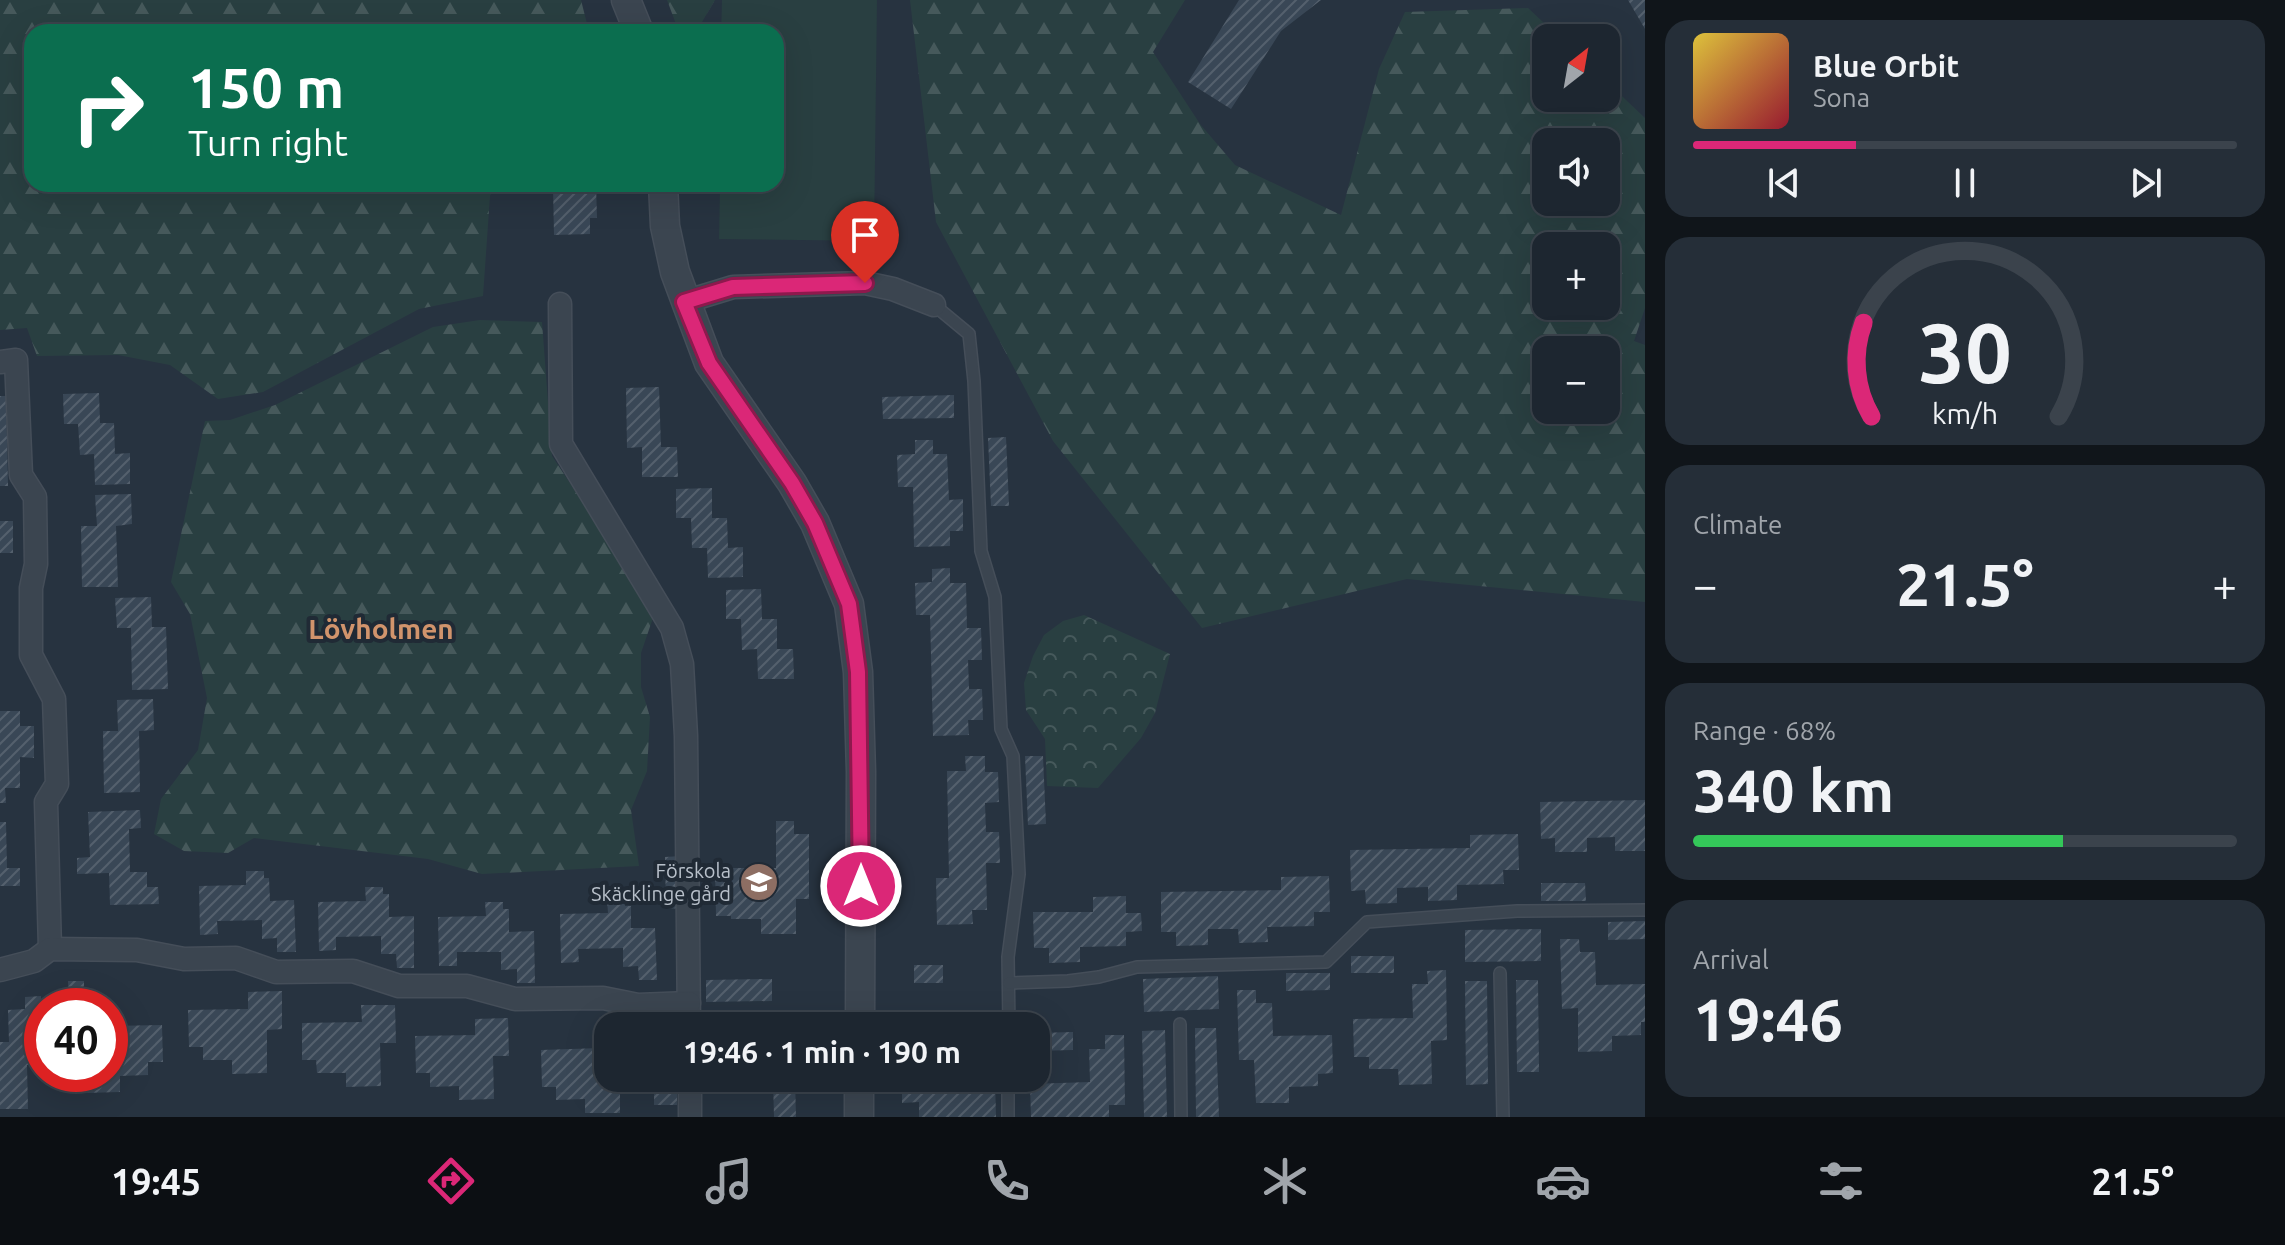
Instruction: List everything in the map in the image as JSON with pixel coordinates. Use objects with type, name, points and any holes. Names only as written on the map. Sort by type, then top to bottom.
[{"type":"street","points":[[626,0],[636,24]]},
{"type":"street","points":[[663,192],[665,226],[684,302],[709,363],[792,483],[815,523],[849,604],[858,672],[861,761],[860,1012]]},
{"type":"street","points":[[684,302],[733,287],[865,283],[893,289],[934,305]]},
{"type":"street","points":[[560,304],[561,444],[672,628],[682,664],[686,736],[689,1012]]},
{"type":"street","points":[[8,361],[21,475],[35,497],[36,564],[31,588],[31,655],[54,699],[57,784],[46,802],[50,949]]},
{"type":"street","points":[[0,970],[34,961],[50,949],[137,950],[184,959],[236,958],[276,972],[353,971],[399,986],[467,986],[515,999],[603,998],[638,1005],[689,1003]]},
{"type":"street","points":[[690,1092],[690,1117]]},
{"type":"street","points":[[859,1092],[859,1117]]},
{"type":"lane","points":[[934,305],[969,334],[981,551],[995,597],[1001,729],[1013,756],[1019,874],[1008,957],[1009,1012]]},
{"type":"lane","points":[[1009,983],[1068,981],[1137,967],[1326,962],[1367,922],[1517,911],[1645,910]]},
{"type":"lane","points":[[1500,973],[1503,1117]]},
{"type":"lane","points":[[1180,1024],[1181,1117]]},
{"type":"lane","points":[[1008,1092],[1008,1117]]},
{"type":"green space","points":[[0,0],[581,0],[587,24],[24,24],[24,192],[492,192],[483,296],[419,309],[263,392],[218,399],[170,365],[118,355],[37,356],[27,328],[0,330]]},
{"type":"green space","points":[[667,0],[715,0],[701,24],[676,24]]},
{"type":"green space","points":[[722,0],[877,0],[874,241],[719,239],[720,192],[784,192],[784,24],[721,24]]},
{"type":"green space","points":[[910,0],[1185,0],[1153,52],[1200,124],[1235,165],[1341,215],[1379,69],[1405,12],[1528,8],[1545,24],[1532,24],[1532,112],[1620,112],[1620,94],[1645,118],[1645,308],[1634,341],[1645,345],[1645,602],[1407,579],[1202,628],[1053,441],[936,222]]},
{"type":"green space","points":[[480,320],[542,322],[552,456],[655,612],[641,653],[641,687],[650,717],[647,771],[631,810],[639,866],[482,874],[428,859],[254,838],[228,853],[184,851],[154,834],[161,799],[198,750],[207,698],[190,614],[171,582],[205,421],[230,420],[275,405],[433,327]]},
{"type":"green space","points":[[1084,615],[1170,654],[1155,713],[1141,738],[1098,788],[1047,786],[1045,739],[1026,710],[1024,683],[1044,635],[1063,621]]},
{"type":"building","points":[[1239,0],[1321,0],[1281,31],[1231,109],[1188,82]]},
{"type":"building","points":[[1628,0],[1645,0],[1645,29]]},
{"type":"building","points":[[553,192],[596,192],[597,218],[590,218],[590,234],[554,235]]},
{"type":"building","points":[[659,387],[661,447],[677,447],[678,477],[642,477],[642,447],[627,448],[626,388]]},
{"type":"building","points":[[99,393],[100,423],[114,423],[115,454],[130,453],[130,484],[95,485],[94,454],[80,455],[78,424],[64,424],[63,394]]},
{"type":"building","points":[[954,395],[954,418],[883,419],[882,397]]},
{"type":"building","points":[[0,396],[6,396],[8,486],[0,486]]},
{"type":"building","points":[[1006,437],[1009,506],[991,506],[988,438]]},
{"type":"building","points":[[915,440],[933,440],[933,454],[947,454],[949,500],[963,499],[963,531],[950,531],[950,546],[914,547],[913,487],[898,487],[897,455],[915,454]]},
{"type":"building","points":[[712,488],[712,518],[727,518],[728,548],[743,547],[743,577],[708,578],[707,548],[692,548],[691,518],[676,518],[676,489]]},
{"type":"building","points":[[131,494],[132,524],[116,526],[118,587],[82,587],[81,526],[97,526],[95,495]]},
{"type":"building","points":[[0,521],[13,521],[13,553],[0,553]]},
{"type":"building","points":[[950,568],[950,583],[966,583],[967,628],[981,628],[982,660],[968,660],[969,689],[982,689],[983,720],[968,720],[969,735],[933,736],[930,615],[916,615],[915,583],[932,582],[932,569]]},
{"type":"building","points":[[761,589],[762,619],[777,619],[777,649],[793,649],[794,679],[758,679],[757,649],[742,650],[741,619],[726,619],[726,590]]},
{"type":"building","points":[[151,597],[152,627],[166,627],[168,689],[132,690],[131,628],[117,628],[115,598]]},
{"type":"building","points":[[153,699],[154,730],[139,731],[140,792],[104,793],[103,731],[118,731],[117,700]]},
{"type":"building","points":[[0,711],[20,711],[20,726],[34,726],[34,758],[20,757],[20,788],[5,788],[6,803],[0,803]]},
{"type":"building","points":[[965,756],[985,756],[985,772],[998,772],[999,802],[985,803],[986,832],[999,832],[1000,863],[986,863],[987,910],[972,910],[973,924],[937,925],[936,878],[949,878],[947,771],[966,771]]},
{"type":"building","points":[[1025,756],[1043,756],[1046,824],[1028,825]]},
{"type":"building","points":[[1645,800],[1645,851],[1615,851],[1615,837],[1587,838],[1587,852],[1555,852],[1555,838],[1541,839],[1540,802]]},
{"type":"building","points":[[140,810],[141,828],[129,829],[130,872],[147,872],[147,887],[158,887],[159,904],[110,905],[109,873],[77,874],[77,858],[90,857],[88,812]]},
{"type":"building","points":[[776,821],[794,821],[794,834],[809,834],[809,899],[796,899],[796,934],[761,934],[761,919],[716,916],[715,868],[776,868]]},
{"type":"building","points":[[0,822],[6,822],[7,868],[20,868],[20,886],[0,886]]},
{"type":"building","points":[[1518,834],[1519,870],[1503,870],[1504,884],[1457,885],[1457,900],[1428,901],[1428,887],[1397,888],[1397,903],[1366,904],[1365,890],[1351,891],[1350,850],[1470,848],[1470,835]]},
{"type":"building","points":[[681,856],[682,908],[666,909],[665,857]]},
{"type":"building","points":[[246,871],[264,871],[264,878],[269,878],[270,901],[294,900],[296,952],[277,952],[277,938],[262,939],[262,920],[217,921],[218,934],[200,935],[199,886],[246,885]]},
{"type":"building","points":[[1329,876],[1330,912],[1314,912],[1314,926],[1267,927],[1268,942],[1239,943],[1238,929],[1208,929],[1208,945],[1176,946],[1176,932],[1161,932],[1161,892],[1281,890],[1281,877]]},
{"type":"building","points":[[1541,883],[1585,883],[1586,901],[1541,901]]},
{"type":"building","points":[[365,887],[383,887],[383,894],[389,894],[389,917],[414,916],[414,968],[397,968],[396,954],[381,954],[381,936],[336,937],[336,950],[319,951],[318,902],[366,901]]},
{"type":"building","points":[[1126,896],[1126,913],[1141,913],[1142,931],[1126,932],[1126,946],[1080,947],[1080,962],[1049,963],[1049,948],[1034,948],[1033,912],[1093,912],[1093,897]]},
{"type":"building","points":[[607,899],[625,899],[625,906],[631,906],[631,928],[655,928],[657,980],[639,980],[638,966],[623,967],[623,948],[578,949],[579,962],[561,963],[560,914],[608,913]]},
{"type":"building","points":[[485,902],[503,902],[503,909],[509,909],[509,932],[534,931],[535,983],[517,983],[517,969],[501,970],[501,952],[457,952],[457,966],[439,966],[438,917],[486,916]]},
{"type":"building","points":[[1645,921],[1645,939],[1608,940],[1608,922]]},
{"type":"building","points":[[1541,929],[1541,961],[1465,962],[1465,930]]},
{"type":"building","points":[[1560,939],[1579,939],[1580,952],[1595,952],[1596,985],[1645,984],[1645,1022],[1641,1022],[1641,1035],[1612,1036],[1612,1051],[1578,1052],[1578,1008],[1562,1009]]},
{"type":"building","points":[[1351,956],[1394,956],[1394,973],[1351,973]]},
{"type":"building","points":[[914,965],[943,965],[943,983],[914,983]]},
{"type":"building","points":[[1446,970],[1447,1040],[1431,1041],[1432,1084],[1399,1085],[1398,1069],[1369,1069],[1369,1057],[1354,1057],[1353,1019],[1413,1018],[1412,984],[1428,984],[1427,971]]},
{"type":"building","points":[[1286,973],[1330,973],[1330,990],[1286,991]]},
{"type":"building","points":[[1218,976],[1219,1009],[1144,1012],[1143,979]]},
{"type":"building","points":[[772,979],[772,1001],[706,1002],[706,980]]},
{"type":"building","points":[[1516,980],[1538,980],[1539,1072],[1517,1072]]},
{"type":"building","points":[[68,981],[84,981],[84,988],[68,988]]},
{"type":"building","points":[[1465,981],[1487,981],[1488,1084],[1466,1085]]},
{"type":"building","points":[[1237,990],[1256,990],[1256,1003],[1272,1003],[1273,1036],[1332,1035],[1333,1073],[1318,1074],[1318,1086],[1289,1087],[1289,1103],[1256,1103],[1254,1060],[1239,1060]]},
{"type":"building","points":[[282,991],[282,1029],[267,1030],[267,1073],[232,1074],[232,1060],[203,1060],[203,1047],[189,1047],[188,1010],[248,1009],[248,992]]},
{"type":"building","points":[[361,1005],[395,1005],[396,1043],[380,1043],[381,1086],[346,1087],[346,1073],[317,1073],[316,1060],[302,1060],[302,1023],[362,1022]]},
{"type":"building","points":[[24,1009],[24,1092],[28,1092],[28,1109],[0,1109],[0,1042],[9,1042],[8,1010]]},
{"type":"building","points":[[508,1018],[509,1056],[493,1056],[494,1099],[459,1100],[459,1086],[430,1087],[430,1073],[416,1073],[415,1036],[475,1035],[475,1019]]},
{"type":"building","points":[[162,1025],[163,1062],[148,1062],[148,1075],[128,1076],[128,1026]]},
{"type":"building","points":[[1195,1028],[1216,1028],[1219,1117],[1196,1117]]},
{"type":"building","points":[[1165,1030],[1167,1117],[1144,1117],[1142,1031]]},
{"type":"building","points":[[1073,1032],[1073,1050],[1050,1051],[1050,1033]]},
{"type":"building","points":[[1105,1035],[1124,1035],[1125,1105],[1109,1105],[1109,1117],[1031,1117],[1030,1092],[1050,1092],[1050,1083],[1090,1082],[1089,1049],[1105,1049]]},
{"type":"building","points":[[594,1048],[594,1092],[620,1092],[620,1113],[585,1113],[585,1099],[556,1100],[556,1087],[542,1087],[541,1050]]},
{"type":"building","points":[[654,1092],[677,1092],[677,1105],[654,1105]]},
{"type":"building","points":[[773,1092],[795,1092],[796,1117],[774,1117]]},
{"type":"building","points":[[902,1092],[995,1092],[996,1117],[919,1117],[919,1102],[902,1103]]},
{"type":"place","name":"Förskola Skäcklinge gård","points":[[759,882]]},
{"type":"district","name":"Lövholmen","points":[[381,628]]},
{"type":"route","points":[[861,886],[858,672],[849,604],[815,523],[792,483],[709,363],[684,302],[733,287],[865,283]]}]
